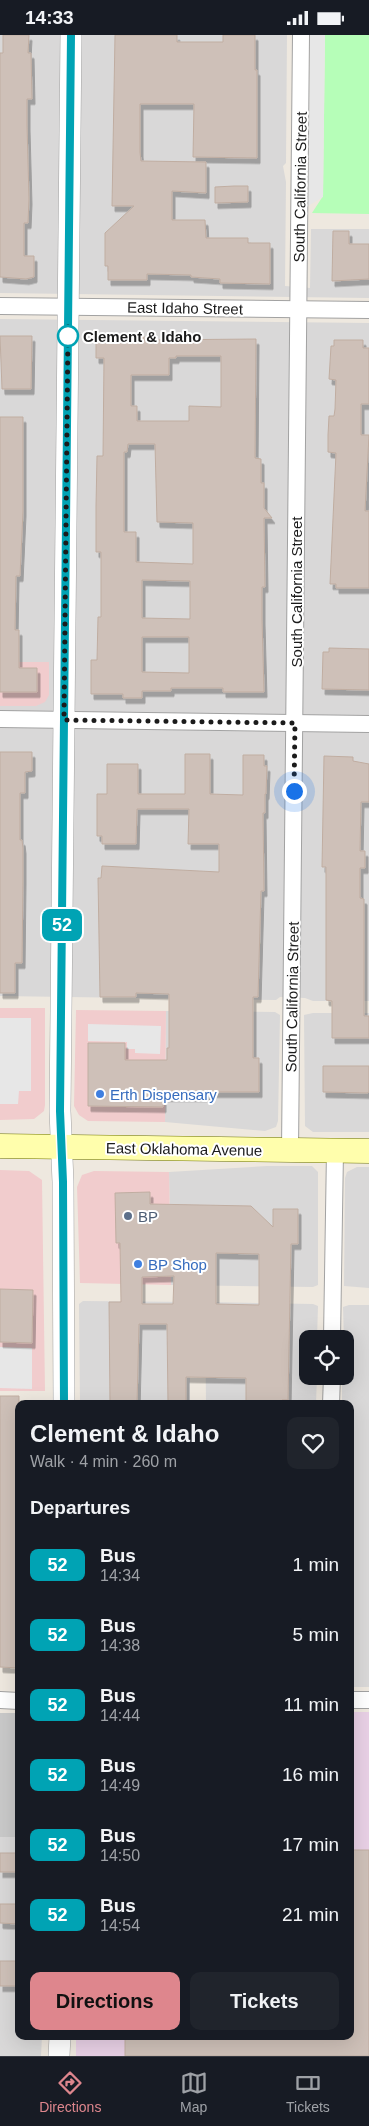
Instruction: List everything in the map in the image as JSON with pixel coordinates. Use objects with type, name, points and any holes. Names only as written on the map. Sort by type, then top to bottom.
[{"type":"main road","name":"East Oklahoma Avenue","points":[[0,1146],[369,1151]]},
{"type":"street","points":[[64,1400],[61,1147],[71,35]]},
{"type":"street","name":"South California Street","points":[[290,1150],[301,35]]},
{"type":"street","name":"East Idaho Street","points":[[0,306],[369,311]]},
{"type":"street","points":[[0,719],[369,723]]},
{"type":"street","points":[[332,1330],[335,1151]]},
{"type":"street","points":[[331,1400],[332,1385]]},
{"type":"street","points":[[354,1700],[369,1700]]},
{"type":"street","points":[[0,1701],[15,1701]]},
{"type":"street","points":[[59,2056],[60,2040]]},
{"type":"shaded area","points":[[0,35],[287,35],[286,163],[283,166],[286,182],[285,286],[310,288],[311,229],[369,229],[369,298],[0,293]]},
{"type":"shaded area","points":[[310,35],[325,35],[323,197],[308,206]]},
{"type":"shaded area","points":[[0,319],[369,323],[369,1001],[313,1001],[305,998],[280,997],[276,1000],[0,996]]},
{"type":"shaded area","points":[[0,662],[49,662],[49,695],[45,702],[36,706],[0,706]]},
{"type":"shaded area","points":[[0,1008],[45,1008],[45,1105],[44,1111],[34,1119],[0,1120]]},
{"type":"shaded area","points":[[76,1010],[166,1011],[165,1122],[88,1121],[79,1115],[74,1106]]},
{"type":"shaded area","points":[[166,1011],[275,1012],[280,1015],[278,1121],[276,1127],[265,1131],[165,1122]]},
{"type":"shaded area","points":[[313,1013],[369,1013],[369,1132],[313,1132],[305,1126],[304,1015]]},
{"type":"shaded area","points":[[0,1018],[31,1018],[31,1091],[19,1091],[18,1104],[0,1104]]},
{"type":"shaded area","points":[[88,1024],[161,1026],[160,1054],[135,1053],[135,1049],[127,1049],[127,1042],[88,1041]]},
{"type":"shaded area","points":[[267,1166],[312,1166],[318,1172],[318,1285],[313,1287],[171,1285],[169,1172]]},
{"type":"shaded area","points":[[357,1167],[369,1167],[369,1288],[344,1286],[345,1178],[347,1172]]},
{"type":"shaded area","points":[[0,1170],[29,1171],[42,1180],[45,1391],[0,1391]]},
{"type":"shaded area","points":[[94,1171],[169,1172],[171,1285],[80,1283],[77,1187],[82,1175]]},
{"type":"shaded area","points":[[83,1301],[190,1302],[190,1400],[80,1400],[79,1304]]},
{"type":"shaded area","points":[[205,1302],[313,1304],[318,1306],[317,1330],[299,1330],[299,1385],[317,1385],[316,1400],[206,1400]]},
{"type":"shaded area","points":[[349,1305],[369,1305],[369,1687],[354,1687],[354,1400],[342,1400],[342,1385],[354,1385],[354,1330],[344,1330],[343,1307]]},
{"type":"shaded area","points":[[0,1347],[32,1348],[32,1389],[0,1388]]},
{"type":"shaded area","points":[[354,1712],[369,1712],[369,2056],[76,2056],[76,2040],[354,2040]]},
{"type":"shaded area","points":[[0,1713],[15,1713],[15,1837],[0,1837]]},
{"type":"shaded area","points":[[0,1837],[15,1837],[15,2040],[42,2040],[41,2056],[0,2056]]},
{"type":"green space","points":[[325,35],[369,35],[369,214],[312,213],[323,196]]},
{"type":"building","points":[[3,35],[29,35],[28,53],[31,53],[32,99],[27,99],[29,199],[28,223],[24,223],[24,256],[34,256],[34,277],[26,279],[0,277],[0,53],[3,53]]},
{"type":"building","points":[[115,35],[177,35],[177,42],[223,42],[223,35],[255,35],[257,158],[193,157],[194,104],[140,104],[140,152],[141,161],[206,162],[206,193],[172,191],[172,220],[205,220],[206,238],[248,238],[248,243],[270,243],[270,284],[220,283],[220,279],[191,277],[191,275],[147,274],[147,280],[108,280],[108,266],[105,266],[105,233],[134,206],[112,206]]},
{"type":"building","points":[[248,186],[248,202],[215,203],[215,187]]},
{"type":"building","points":[[333,231],[349,231],[349,244],[369,244],[369,279],[332,281]]},
{"type":"building","points":[[0,336],[32,336],[31,389],[2,389]]},
{"type":"building","points":[[96,336],[144,336],[144,340],[256,339],[255,458],[261,459],[261,483],[264,483],[264,508],[272,518],[264,518],[265,587],[262,587],[262,619],[264,692],[223,692],[223,688],[171,688],[171,691],[142,691],[142,698],[123,698],[123,694],[91,694],[91,660],[97,660],[98,617],[101,617],[101,552],[96,552],[96,506],[97,456],[103,456],[104,358],[96,358]],"holes":[[[176,356],[221,356],[221,407],[189,406],[189,421],[137,421],[137,406],[131,406],[131,375],[169,375],[169,358],[176,358]],[[128,444],[155,444],[157,522],[193,523],[193,564],[136,562],[136,532],[124,532],[124,452],[127,452]],[[142,580],[190,581],[190,619],[142,618]],[[142,637],[189,637],[189,673],[142,672]]]},
{"type":"building","points":[[334,340],[363,340],[363,348],[369,348],[369,404],[361,404],[361,435],[369,435],[365,511],[369,511],[369,588],[336,588],[336,584],[330,584],[336,453],[328,452],[328,435],[329,416],[334,416],[335,409],[336,380],[329,379],[331,346],[334,346]]},
{"type":"building","points":[[0,417],[23,417],[23,511],[20,576],[16,576],[15,630],[19,630],[19,668],[37,668],[37,692],[0,692]]},
{"type":"building","points":[[329,648],[369,649],[369,690],[322,689],[323,652],[329,652]]},
{"type":"building","points":[[0,752],[32,752],[32,771],[25,772],[25,793],[20,793],[20,840],[22,840],[23,848],[22,963],[15,963],[15,993],[0,993]]},
{"type":"building","points":[[185,754],[210,754],[210,794],[243,795],[243,755],[264,755],[264,766],[267,766],[265,813],[263,813],[264,891],[261,891],[258,997],[253,997],[253,1058],[259,1058],[259,1092],[212,1092],[211,1096],[163,1096],[163,1107],[88,1106],[88,1043],[125,1043],[125,1060],[167,1060],[167,1048],[169,1048],[169,994],[136,993],[136,997],[100,997],[98,878],[101,878],[102,866],[219,872],[219,844],[188,844],[189,809],[137,809],[136,844],[102,844],[102,836],[97,836],[97,794],[107,794],[107,764],[138,764],[138,794],[185,794]]},
{"type":"building","points":[[324,756],[353,757],[353,761],[369,764],[369,802],[361,802],[360,851],[365,851],[365,868],[360,868],[360,898],[364,899],[364,1016],[369,1016],[369,1038],[332,1038],[332,1001],[326,1000],[326,867],[322,867]]},
{"type":"building","points":[[323,1066],[369,1066],[369,1092],[323,1092]]},
{"type":"building","points":[[150,1192],[150,1204],[251,1206],[273,1227],[273,1209],[298,1209],[298,1244],[291,1244],[288,1400],[246,1400],[246,1378],[186,1377],[186,1400],[168,1400],[167,1324],[139,1324],[137,1400],[110,1400],[109,1302],[121,1302],[120,1243],[116,1243],[115,1193]],"holes":[[[216,1253],[259,1254],[259,1305],[216,1304]],[[174,1276],[173,1304],[142,1304],[142,1277]]]},
{"type":"building","points":[[0,1289],[33,1290],[32,1343],[0,1342]]},
{"type":"building","points":[[0,1396],[19,1396],[19,1400],[15,1400],[15,1668],[0,1667]]},
{"type":"building","points":[[354,1850],[369,1850],[369,2056],[125,2056],[125,2040],[354,2040]]},
{"type":"building","points":[[0,1853],[15,1853],[15,1872],[0,1872]]},
{"type":"building","points":[[0,1904],[15,1904],[15,1924],[0,1923]]},
{"type":"building","points":[[0,1961],[15,1961],[15,1986],[0,1986]]},
{"type":"bus line","name":"52","points":[[64,1400],[63,1182],[60,1111],[71,35]]},
{"type":"place","name":"Clement & Idaho","points":[[68,336]]},
{"type":"place","name":"Erth Dispensary","points":[[100,1094]]},
{"type":"place","name":"BP","points":[[128,1216]]},
{"type":"place","name":"BP Shop","points":[[138,1264]]},
{"type":"route","points":[[68,336],[68,327],[64,720],[295,723],[294,791]]}]
